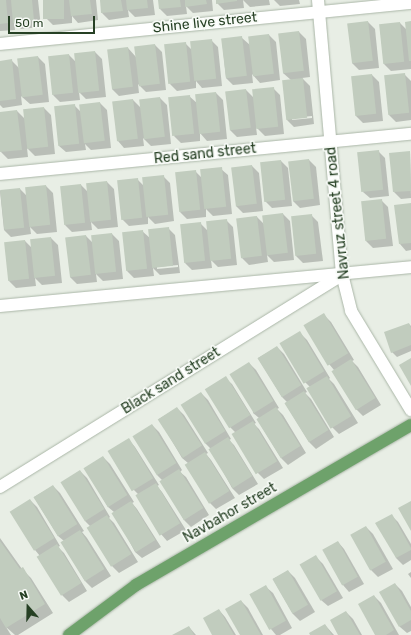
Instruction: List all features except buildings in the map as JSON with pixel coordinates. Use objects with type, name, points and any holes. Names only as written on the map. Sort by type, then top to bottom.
[{"type":"main road","name":"Navbahor street","points":[[69,635],[136,585],[411,425]]},
{"type":"street","name":"Shine live street","points":[[0,44],[318,6],[411,3]]},
{"type":"street","name":"Navruz street 4 road","points":[[318,6],[342,274],[351,311],[411,410]]},
{"type":"street","name":"Red sand street","points":[[0,174],[411,134]]},
{"type":"street","name":"Black sand street","points":[[0,306],[411,268]]},
{"type":"street","name":"Black sand street","points":[[0,487],[342,274]]}]
